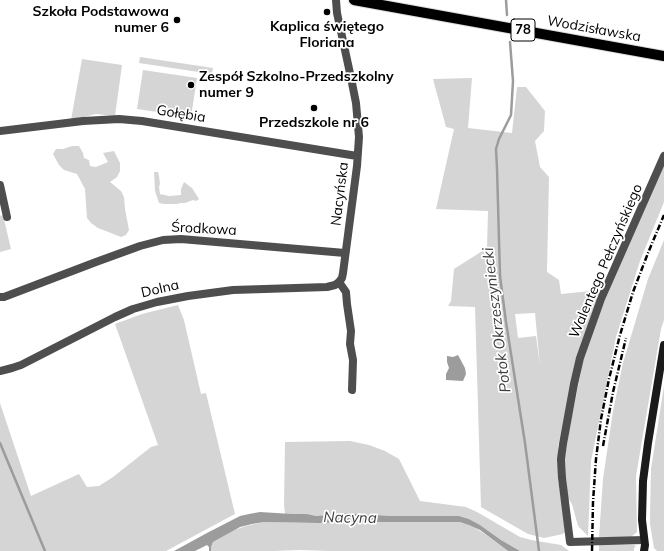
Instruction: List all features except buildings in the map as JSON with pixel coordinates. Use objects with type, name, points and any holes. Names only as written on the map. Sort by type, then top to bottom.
[{"type":"main road","name":"Wodzisławska","points":[[354,0],[664,56]]},
{"type":"main road","points":[[645,547],[642,520],[643,481],[664,345]]},
{"type":"street","name":"Nacyńska","points":[[336,0],[337,13],[356,103],[359,137],[358,156],[342,278],[339,282]]},
{"type":"street","name":"Gołębia","points":[[0,131],[83,121],[142,121],[358,156]]},
{"type":"street","name":"Walentego Pełczyńskiego","points":[[645,547],[570,542],[561,459],[580,358],[601,299],[664,156]]},
{"type":"street","points":[[0,186],[7,217]]},
{"type":"street","name":"Środkowa","points":[[0,297],[4,297],[140,246],[163,240],[181,239],[345,253]]},
{"type":"street","points":[[339,282],[346,292],[351,331],[350,344],[353,360],[352,390]]},
{"type":"street","name":"Dolna","points":[[0,371],[21,365],[133,309],[157,302],[233,290],[328,287],[339,282]]},
{"type":"shaded area","points":[[140,57],[213,68],[212,74],[139,63]]},
{"type":"shaded area","points":[[82,59],[122,65],[115,116],[96,114],[71,120]]},
{"type":"shaded area","points":[[143,70],[197,78],[191,117],[137,109]]},
{"type":"shaded area","points":[[472,78],[468,128],[512,133],[517,87],[526,87],[545,111],[544,131],[535,141],[540,167],[549,177],[547,272],[559,280],[561,294],[601,290],[580,349],[558,446],[558,479],[566,531],[563,534],[544,538],[528,534],[481,507],[475,307],[448,306],[451,301],[454,269],[487,248],[488,211],[436,209],[454,129],[446,127],[433,79]],"holes":[[[535,313],[540,366],[536,336],[518,338],[515,314]]]},
{"type":"shaded area","points":[[72,146],[79,146],[84,158],[89,160],[90,166],[96,167],[108,162],[103,153],[114,151],[120,163],[120,171],[117,177],[110,182],[121,191],[124,197],[129,230],[126,235],[121,237],[98,228],[87,218],[85,189],[77,174],[64,170],[59,165],[53,154],[56,149],[63,149]]},
{"type":"shaded area","points":[[664,163],[664,202],[640,261],[616,337],[591,461],[588,536],[578,526],[572,504],[567,497],[565,457],[570,426],[586,348],[623,254]]},
{"type":"shaded area","points":[[154,172],[158,172],[160,194],[169,196],[181,195],[181,189],[184,182],[192,188],[199,199],[196,201],[193,200],[177,204],[159,203],[155,191]]},
{"type":"shaded area","points":[[3,215],[11,249],[0,252],[0,216]]},
{"type":"shaded area","points":[[664,240],[664,320],[661,329],[636,476],[637,532],[631,537],[599,537],[603,479],[613,411],[623,363],[648,279]]},
{"type":"shaded area","points":[[178,305],[184,320],[201,394],[206,393],[235,514],[166,551],[0,551],[0,403],[31,496],[79,474],[87,487],[99,486],[113,477],[151,447],[158,445],[115,324],[142,314]]},
{"type":"shaded area","points":[[664,386],[664,551],[657,551],[654,548],[650,524],[651,469]]},
{"type":"shaded area","points":[[350,441],[369,445],[385,451],[399,459],[420,501],[466,507],[520,537],[561,545],[569,551],[520,551],[480,525],[459,516],[391,516],[347,513],[316,516],[307,514],[285,514],[285,442]]},
{"type":"shaded area","points":[[264,522],[460,522],[474,527],[508,551],[211,551],[213,542],[234,530]]},
{"type":"shaded area","points":[[599,544],[636,546],[634,551],[599,551]]},
{"type":"water","points":[[458,355],[465,368],[466,374],[463,381],[446,380],[446,374],[449,368],[447,356],[453,357]]},
{"type":"water","name":"Nacyna","points":[[260,512],[307,514],[316,516],[347,513],[391,516],[459,516],[480,525],[520,551],[508,551],[480,530],[460,522],[264,522],[240,527],[213,542],[211,551],[209,551],[209,547],[207,545],[195,551],[174,551],[240,516]]},
{"type":"waterway","points":[[506,0],[507,15]]},
{"type":"waterway","name":"Potok Okrzeszyniecki","points":[[510,42],[513,81],[511,115],[499,139],[496,149],[500,276],[525,443],[539,551]]},
{"type":"waterway","points":[[0,443],[45,551]]},
{"type":"railway","points":[[592,551],[596,459],[601,419],[609,379],[633,292],[664,215]]},
{"type":"railway","points":[[603,446],[613,392],[626,338]]},
{"type":"place","name":"Kaplica świętego Floriana","points":[[327,12]]},
{"type":"place","name":"Szkoła Podstawowa numer 6","points":[[177,20]]},
{"type":"place","name":"Zespół Szkolno-Przedszkolny numer 9","points":[[191,85]]},
{"type":"place","name":"Przedszkole nr 6","points":[[314,108]]}]
